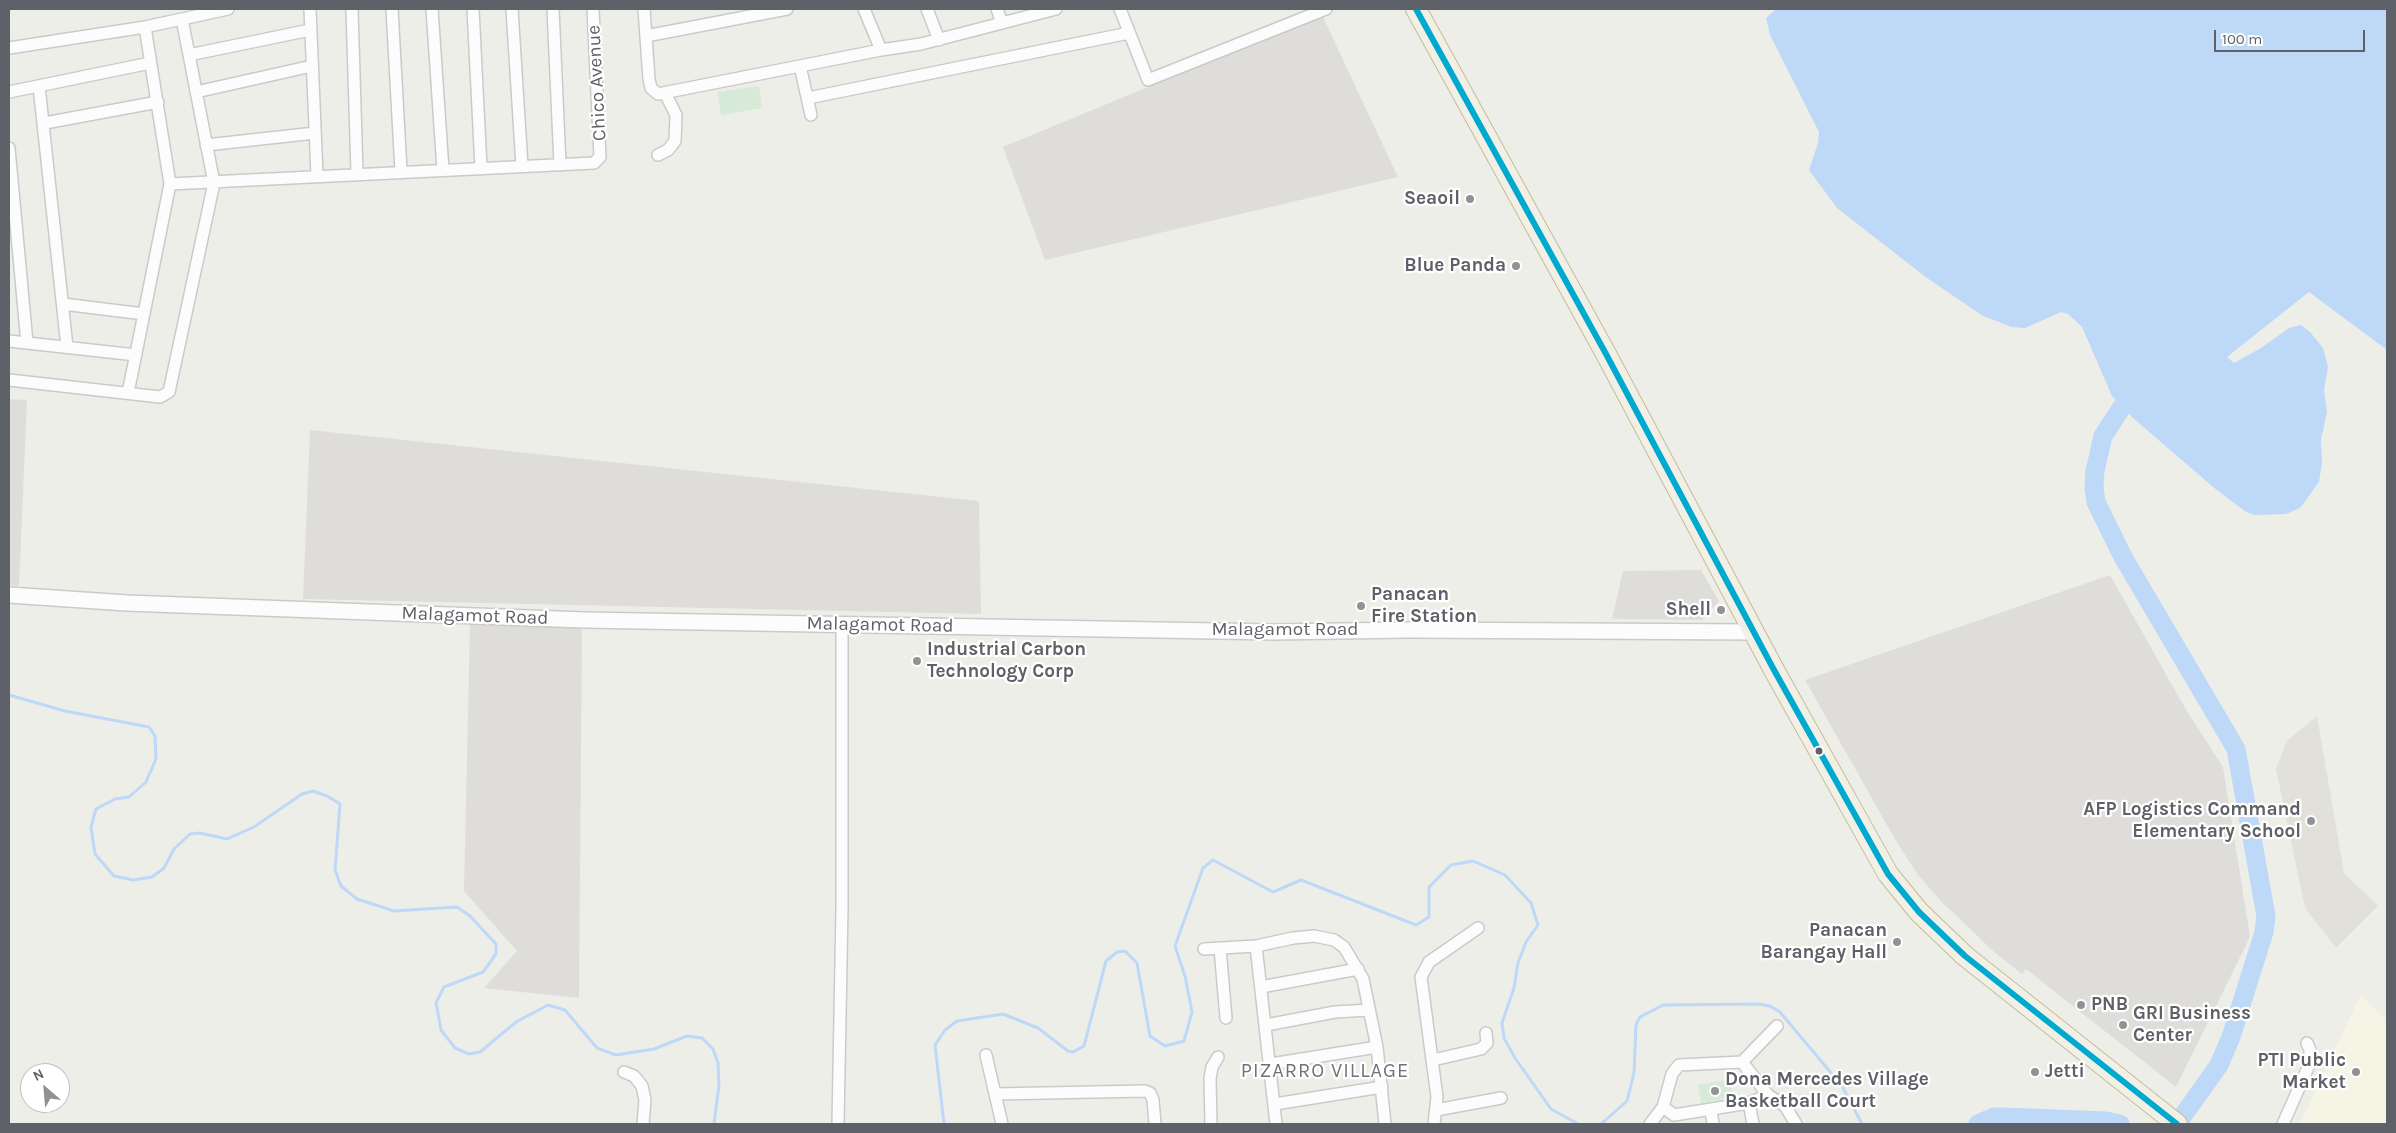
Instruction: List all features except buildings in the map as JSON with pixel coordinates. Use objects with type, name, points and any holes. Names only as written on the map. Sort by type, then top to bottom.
[{"type":"highway","points":[[1416,9],[1601,346],[1753,632],[1875,854],[1901,892],[1965,956],[2171,1120]]},
{"type":"street","points":[[9,48],[145,27],[228,9]]},
{"type":"street","points":[[310,9],[317,175]]},
{"type":"street","points":[[352,9],[357,173]]},
{"type":"street","points":[[392,9],[401,171]]},
{"type":"street","points":[[432,9],[442,170]]},
{"type":"street","points":[[473,9],[481,168]]},
{"type":"street","points":[[512,9],[522,166]]},
{"type":"street","points":[[170,184],[214,184],[317,175],[560,165],[553,9]]},
{"type":"street","name":"Chico Avenue","points":[[560,165],[594,163],[600,157],[594,9]]},
{"type":"street","points":[[644,9],[651,88],[658,94],[940,40],[1056,9]]},
{"type":"street","points":[[646,36],[787,9]]},
{"type":"street","points":[[864,9],[881,50]]},
{"type":"street","points":[[927,9],[940,40]]},
{"type":"street","points":[[997,9],[1002,23]]},
{"type":"street","points":[[1120,9],[1148,80],[1326,9]]},
{"type":"street","points":[[9,380],[160,397],[170,392],[214,184],[182,19]]},
{"type":"street","points":[[128,393],[170,184],[145,27]]},
{"type":"street","points":[[189,55],[310,30]]},
{"type":"street","points":[[808,98],[1129,33]]},
{"type":"street","points":[[9,92],[150,63]]},
{"type":"street","points":[[196,92],[312,66]]},
{"type":"street","points":[[800,66],[811,115]]},
{"type":"street","points":[[40,86],[68,348]]},
{"type":"street","points":[[658,156],[668,150],[675,141],[676,115],[665,92]]},
{"type":"street","points":[[45,123],[158,102]]},
{"type":"street","points":[[206,145],[315,133]]},
{"type":"street","points":[[9,148],[26,343]]},
{"type":"street","points":[[63,304],[144,314]]},
{"type":"street","points":[[9,341],[136,355]]},
{"type":"street","name":"Malagamot Road","points":[[9,595],[128,603],[407,614],[842,624],[1273,632],[1415,630],[1753,632]]},
{"type":"street","points":[[838,1124],[842,908],[842,624]]},
{"type":"street","points":[[1434,1124],[1437,1097],[1421,985],[1424,969],[1429,962],[1478,928]]},
{"type":"street","points":[[1204,949],[1256,946],[1292,938],[1325,937],[1339,943],[1363,979],[1377,1047],[1385,1124]]},
{"type":"street","points":[[1256,946],[1271,1064],[1276,1124]]},
{"type":"street","points":[[1220,948],[1226,1018]]},
{"type":"street","points":[[1261,987],[1358,969]]},
{"type":"street","points":[[1266,1025],[1335,1012],[1369,1010]]},
{"type":"street","points":[[1650,1124],[1663,1107],[1672,1074],[1679,1065],[1684,1063],[1742,1062],[1777,1026]]},
{"type":"street","points":[[1433,1060],[1482,1049],[1487,1043],[1486,1033]]},
{"type":"street","points":[[2283,1124],[2310,1063],[2310,1050],[2307,1044]]},
{"type":"street","points":[[1271,1064],[1377,1047]]},
{"type":"street","points":[[986,1055],[1002,1124]]},
{"type":"street","points":[[1212,1124],[1210,1079],[1212,1067],[1218,1057]]},
{"type":"street","points":[[1742,1062],[1768,1095],[1785,1106],[1796,1124]]},
{"type":"street","points":[[624,1072],[634,1076],[642,1086],[645,1100],[643,1124]]},
{"type":"street","points":[[1275,1104],[1382,1087]]},
{"type":"street","points":[[995,1094],[1145,1090],[1150,1093],[1153,1100],[1155,1124]]},
{"type":"street","points":[[1663,1107],[1674,1120],[1711,1110],[1749,1104],[1768,1095]]},
{"type":"street","points":[[1436,1110],[1501,1098]]},
{"type":"street","points":[[1749,1104],[1753,1124]]},
{"type":"street","points":[[1711,1110],[1714,1124]]},
{"type":"shaded area","points":[[1322,15],[1398,177],[1045,260],[1003,147]]},
{"type":"shaded area","points":[[9,399],[27,400],[19,586],[9,585]]},
{"type":"shaded area","points":[[310,430],[979,501],[981,614],[303,599]]},
{"type":"shaded area","points":[[1701,570],[1719,601],[1702,620],[1612,619],[1623,571]]},
{"type":"shaded area","points":[[2110,575],[2185,708],[2223,767],[2250,937],[2176,1087],[2026,969],[2022,974],[1993,951],[1941,901],[1918,875],[1896,841],[1805,680]]},
{"type":"shaded area","points":[[470,623],[582,627],[579,998],[484,988],[517,951],[464,891]]},
{"type":"shaded area","name":"AFP Logistics Command Elementary School","points":[[2317,716],[2344,873],[2378,906],[2336,948],[2305,908],[2276,769],[2287,741]]},
{"type":"shaded area","name":"PTI Public Market","points":[[2361,994],[2387,1020],[2387,1124],[2300,1124]]},
{"type":"green space","points":[[759,86],[762,108],[721,115],[718,92]]},
{"type":"green space","name":"Dona Mercedes Village Basketball Court","points":[[1730,1079],[1733,1097],[1701,1103],[1698,1085]]},
{"type":"water","points":[[1776,9],[2387,9],[2387,350],[2309,292],[2227,357],[2234,363],[2261,348],[2289,328],[2301,325],[2310,332],[2323,348],[2328,367],[2324,390],[2327,412],[2321,440],[2322,463],[2319,482],[2300,508],[2286,514],[2255,515],[2246,512],[2213,487],[2133,418],[2112,396],[2082,327],[2068,314],[2061,312],[2025,328],[2012,327],[1983,316],[1927,278],[1837,208],[1809,170],[1818,143],[1819,132],[1770,35],[1766,18]]},
{"type":"waterway","points":[[2122,407],[2103,436],[2095,471],[2094,487],[2096,502],[2123,557],[2236,749],[2266,916],[2264,932],[2231,1037],[2219,1065],[2177,1124]]},
{"type":"waterway","points":[[9,695],[65,711],[149,727],[155,736],[156,759],[146,782],[129,797],[115,799],[96,809],[91,827],[95,854],[114,876],[133,880],[152,877],[164,868],[174,849],[190,834],[200,833],[227,839],[254,827],[302,794],[313,791],[327,796],[340,804],[335,870],[341,886],[357,899],[394,911],[457,907],[470,916],[496,944],[496,954],[483,972],[444,987],[436,1003],[441,1030],[455,1048],[469,1054],[480,1052],[516,1022],[548,1005],[565,1010],[597,1048],[616,1055],[654,1049],[687,1036],[702,1038],[713,1049],[718,1063],[719,1085],[714,1124]]},
{"type":"waterway","points":[[944,1124],[935,1045],[945,1030],[957,1021],[1003,1014],[1038,1028],[1068,1051],[1073,1052],[1084,1046],[1106,961],[1117,952],[1125,951],[1137,963],[1150,1036],[1165,1046],[1184,1041],[1192,1012],[1185,976],[1175,946],[1203,868],[1213,860],[1273,892],[1301,880],[1416,925],[1429,917],[1429,887],[1451,865],[1473,861],[1505,875],[1531,903],[1538,925],[1526,942],[1518,963],[1514,988],[1502,1023],[1504,1038],[1515,1058],[1551,1109],[1578,1124]]},
{"type":"waterway","points":[[1601,1124],[1627,1101],[1634,1073],[1636,1025],[1640,1017],[1663,1005],[1759,1004],[1770,1006],[1780,1012],[1842,1086],[1862,1124]]},
{"type":"waterway","points":[[1978,1124],[1994,1117],[2106,1121],[2120,1124]]},
{"type":"transit line","points":[[1416,9],[1606,354],[1774,670],[1888,874],[1919,912],[1965,956],[2177,1124]]},
{"type":"place","name":"Seaoil","points":[[1470,199]]},
{"type":"place","name":"Blue Panda","points":[[1516,266]]},
{"type":"place","name":"Panacan Fire Station","points":[[1361,606]]},
{"type":"place","name":"Shell","points":[[1721,610]]},
{"type":"place","name":"Industrial Carbon Technology Corp","points":[[917,661]]},
{"type":"place","name":"AFP Logistics Command Elementary School","points":[[2311,821]]},
{"type":"place","name":"Panacan Barangay Hall","points":[[1897,942]]},
{"type":"place","name":"PNB","points":[[2081,1005]]},
{"type":"place","name":"GRI Business Center","points":[[2123,1025]]},
{"type":"place","name":"Jetti","points":[[2035,1072]]},
{"type":"place","name":"PTI Public Market","points":[[2356,1072]]},
{"type":"place","name":"Dona Mercedes Village Basketball Court","points":[[1715,1091]]},
{"type":"district","name":"PIZARRO VILLAGE","points":[[1325,1071]]}]
